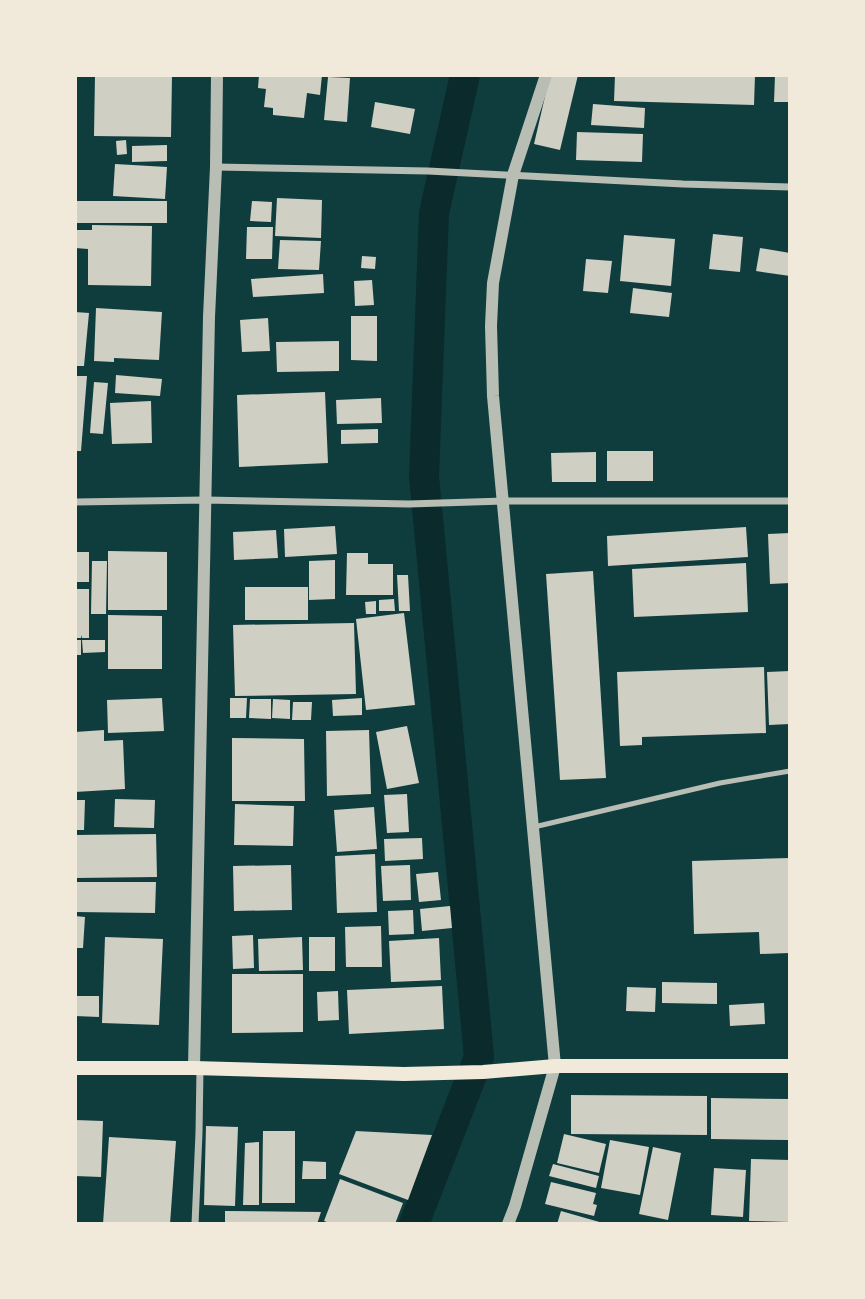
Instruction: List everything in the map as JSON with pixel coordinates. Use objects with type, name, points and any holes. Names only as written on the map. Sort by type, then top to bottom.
[{"type":"main road","points":[[75,1068],[404,1074],[483,1072],[555,1066],[790,1066]]},
{"type":"street","points":[[195,1224],[199,1133],[197,1069],[205,500],[217,75]]},
{"type":"street","points":[[508,1224],[555,1066],[494,396],[491,326],[493,283],[513,175],[546,75]]},
{"type":"street","points":[[216,167],[428,171],[790,187]]},
{"type":"street","points":[[75,502],[205,500],[409,504],[504,501],[790,501]]},
{"type":"lane","points":[[534,827],[720,783],[790,771]]},
{"type":"building","points":[[95,75],[172,75],[171,137],[94,136]]},
{"type":"building","points":[[259,75],[322,75],[320,95],[307,93],[304,118],[273,115],[273,108],[264,107],[266,89],[258,88]]},
{"type":"building","points":[[550,75],[578,75],[560,150],[534,144]]},
{"type":"building","points":[[615,75],[755,75],[754,105],[614,101]]},
{"type":"building","points":[[775,75],[790,75],[790,102],[774,102]]},
{"type":"building","points":[[328,77],[350,78],[347,122],[324,120]]},
{"type":"building","points":[[375,102],[415,109],[410,134],[371,127]]},
{"type":"building","points":[[593,104],[645,108],[644,128],[591,125]]},
{"type":"building","points":[[577,132],[643,134],[642,162],[576,160]]},
{"type":"building","points":[[126,140],[127,154],[117,155],[116,141]]},
{"type":"building","points":[[167,145],[167,161],[132,162],[132,146]]},
{"type":"building","points":[[115,164],[167,167],[165,199],[113,196]]},
{"type":"building","points":[[277,198],[322,200],[321,238],[275,236]]},
{"type":"building","points":[[75,201],[167,201],[167,223],[75,223]]},
{"type":"building","points":[[252,201],[272,202],[271,222],[250,221]]},
{"type":"building","points":[[92,225],[152,226],[151,286],[88,285],[88,249],[75,248],[75,230],[92,230]]},
{"type":"building","points":[[247,227],[273,227],[272,259],[246,259]]},
{"type":"building","points":[[713,234],[743,237],[740,272],[709,269]]},
{"type":"building","points":[[624,235],[675,239],[671,286],[620,281]]},
{"type":"building","points":[[280,240],[321,241],[319,270],[278,269]]},
{"type":"building","points":[[760,248],[790,253],[790,276],[756,271]]},
{"type":"building","points":[[362,256],[376,257],[375,269],[361,268]]},
{"type":"building","points":[[586,259],[612,261],[608,293],[583,291]]},
{"type":"building","points":[[323,274],[324,293],[253,297],[251,279]]},
{"type":"building","points":[[372,280],[374,305],[355,306],[354,281]]},
{"type":"building","points":[[633,288],[672,293],[669,317],[630,313]]},
{"type":"building","points":[[96,308],[162,312],[159,360],[114,358],[114,362],[94,361]]},
{"type":"building","points":[[75,312],[89,313],[84,366],[75,366]]},
{"type":"building","points":[[351,316],[377,316],[377,361],[351,360]]},
{"type":"building","points":[[268,318],[270,351],[242,352],[240,320]]},
{"type":"building","points":[[339,341],[339,371],[277,372],[276,342]]},
{"type":"building","points":[[116,375],[162,379],[160,396],[115,393]]},
{"type":"building","points":[[75,376],[87,376],[81,451],[75,451]]},
{"type":"building","points":[[94,382],[108,383],[103,434],[90,433]]},
{"type":"building","points":[[325,392],[328,463],[239,467],[237,395]]},
{"type":"building","points":[[381,398],[382,423],[337,424],[336,400]]},
{"type":"building","points":[[151,401],[152,443],[112,444],[110,403]]},
{"type":"building","points":[[378,429],[378,443],[341,444],[341,430]]},
{"type":"building","points":[[607,451],[653,451],[653,481],[607,481]]},
{"type":"building","points":[[596,452],[596,482],[552,482],[551,453]]},
{"type":"building","points":[[335,526],[337,554],[285,557],[284,529]]},
{"type":"building","points":[[746,527],[748,557],[608,566],[607,536]]},
{"type":"building","points":[[276,530],[278,558],[234,560],[233,532]]},
{"type":"building","points":[[790,533],[790,583],[770,584],[768,534]]},
{"type":"building","points":[[108,551],[167,552],[167,610],[108,610]]},
{"type":"building","points":[[75,552],[89,552],[89,582],[75,582]]},
{"type":"building","points":[[347,553],[368,553],[368,564],[393,564],[393,595],[346,595]]},
{"type":"building","points":[[335,560],[335,599],[309,600],[309,561]]},
{"type":"building","points":[[92,561],[107,561],[106,614],[91,614]]},
{"type":"building","points":[[746,563],[748,612],[634,617],[632,569]]},
{"type":"building","points":[[593,571],[606,778],[560,780],[546,574]]},
{"type":"building","points":[[397,575],[408,575],[410,611],[399,611]]},
{"type":"building","points":[[245,587],[308,587],[308,620],[245,620]]},
{"type":"building","points":[[75,589],[89,589],[89,638],[82,638],[82,635],[81,638],[75,638]]},
{"type":"building","points":[[394,599],[395,611],[379,611],[379,600]]},
{"type":"building","points":[[376,601],[376,614],[366,614],[365,602]]},
{"type":"building","points":[[404,613],[415,705],[366,710],[356,619]]},
{"type":"building","points":[[108,615],[162,616],[162,669],[108,669]]},
{"type":"building","points":[[354,623],[356,694],[235,696],[233,625]]},
{"type":"building","points":[[75,640],[81,640],[81,655],[75,655]]},
{"type":"building","points":[[82,640],[105,640],[105,652],[83,653]]},
{"type":"building","points":[[764,667],[766,733],[642,737],[642,745],[620,746],[617,672]]},
{"type":"building","points":[[790,671],[790,724],[769,725],[767,672]]},
{"type":"building","points":[[162,698],[164,731],[108,733],[107,700]]},
{"type":"building","points":[[230,698],[247,698],[246,718],[230,718]]},
{"type":"building","points":[[362,698],[362,715],[333,716],[332,700]]},
{"type":"building","points":[[250,699],[271,699],[271,719],[249,718]]},
{"type":"building","points":[[273,699],[290,700],[290,719],[272,718]]},
{"type":"building","points":[[293,702],[312,702],[311,720],[292,720]]},
{"type":"building","points":[[407,726],[419,783],[387,789],[376,732]]},
{"type":"building","points":[[104,730],[104,741],[123,740],[125,789],[75,792],[75,732]]},
{"type":"building","points":[[369,730],[371,794],[327,796],[326,731]]},
{"type":"building","points":[[232,738],[304,739],[305,801],[232,801]]},
{"type":"building","points":[[407,794],[409,832],[387,833],[384,795]]},
{"type":"building","points":[[115,799],[155,800],[154,828],[114,827]]},
{"type":"building","points":[[75,800],[85,800],[84,830],[75,830]]},
{"type":"building","points":[[235,804],[294,806],[293,846],[234,845]]},
{"type":"building","points":[[374,807],[377,849],[337,852],[334,810]]},
{"type":"building","points":[[156,834],[157,877],[75,878],[75,835]]},
{"type":"building","points":[[422,838],[423,859],[385,861],[384,839]]},
{"type":"building","points":[[375,854],[377,912],[337,913],[335,856]]},
{"type":"building","points":[[790,858],[790,953],[760,954],[759,932],[694,934],[692,861]]},
{"type":"building","points":[[291,865],[292,910],[234,911],[233,866]]},
{"type":"building","points":[[410,865],[411,900],[383,901],[381,866]]},
{"type":"building","points":[[438,872],[441,900],[419,902],[416,874]]},
{"type":"building","points":[[75,882],[156,882],[155,913],[75,912]]},
{"type":"building","points":[[450,906],[452,928],[422,931],[420,909]]},
{"type":"building","points":[[413,910],[414,934],[389,935],[388,911]]},
{"type":"building","points":[[75,916],[85,917],[83,948],[75,948]]},
{"type":"building","points":[[381,926],[382,967],[346,967],[345,927]]},
{"type":"building","points":[[253,935],[254,968],[233,969],[232,936]]},
{"type":"building","points":[[105,937],[163,939],[159,1025],[102,1023]]},
{"type":"building","points":[[302,937],[303,970],[259,971],[258,939]]},
{"type":"building","points":[[309,937],[335,937],[335,971],[309,971]]},
{"type":"building","points":[[439,938],[441,980],[391,982],[389,941]]},
{"type":"building","points":[[232,974],[303,974],[303,1032],[232,1033]]},
{"type":"building","points":[[662,982],[717,983],[717,1004],[662,1003]]},
{"type":"building","points":[[442,986],[444,1029],[349,1034],[347,990]]},
{"type":"building","points":[[627,987],[656,988],[655,1012],[626,1011]]},
{"type":"building","points":[[338,991],[339,1020],[318,1021],[317,992]]},
{"type":"building","points":[[76,996],[99,996],[99,1017],[75,1016]]},
{"type":"building","points":[[764,1003],[765,1024],[730,1026],[729,1005]]},
{"type":"building","points":[[571,1095],[707,1096],[707,1135],[571,1134]]},
{"type":"building","points":[[711,1098],[790,1099],[790,1140],[711,1139]]},
{"type":"building","points":[[75,1120],[103,1121],[101,1177],[75,1176]]},
{"type":"building","points":[[206,1126],[238,1127],[235,1206],[204,1205]]},
{"type":"building","points":[[263,1131],[295,1131],[295,1203],[262,1203]]},
{"type":"building","points":[[356,1131],[432,1135],[408,1200],[339,1174]]},
{"type":"building","points":[[564,1134],[606,1144],[599,1173],[557,1163]]},
{"type":"building","points":[[109,1137],[176,1141],[170,1224],[103,1224]]},
{"type":"building","points":[[610,1140],[649,1147],[640,1195],[601,1188]]},
{"type":"building","points":[[259,1142],[259,1205],[243,1205],[245,1143]]},
{"type":"building","points":[[653,1147],[681,1153],[668,1220],[639,1214]]},
{"type":"building","points":[[751,1159],[790,1160],[790,1222],[749,1221]]},
{"type":"building","points":[[303,1161],[326,1162],[326,1179],[302,1179]]},
{"type":"building","points":[[553,1164],[599,1176],[596,1188],[549,1176]]},
{"type":"building","points":[[714,1168],[746,1170],[743,1217],[711,1215]]},
{"type":"building","points":[[340,1179],[403,1203],[395,1224],[333,1224],[324,1221]]},
{"type":"building","points":[[551,1182],[596,1193],[594,1216],[545,1204]]},
{"type":"building","points":[[225,1211],[321,1212],[317,1224],[225,1224]]},
{"type":"building","points":[[561,1211],[603,1223],[603,1224],[557,1224]]},
{"type":"waterway","points":[[414,1224],[479,1057],[424,476],[434,213],[465,75]]}]
